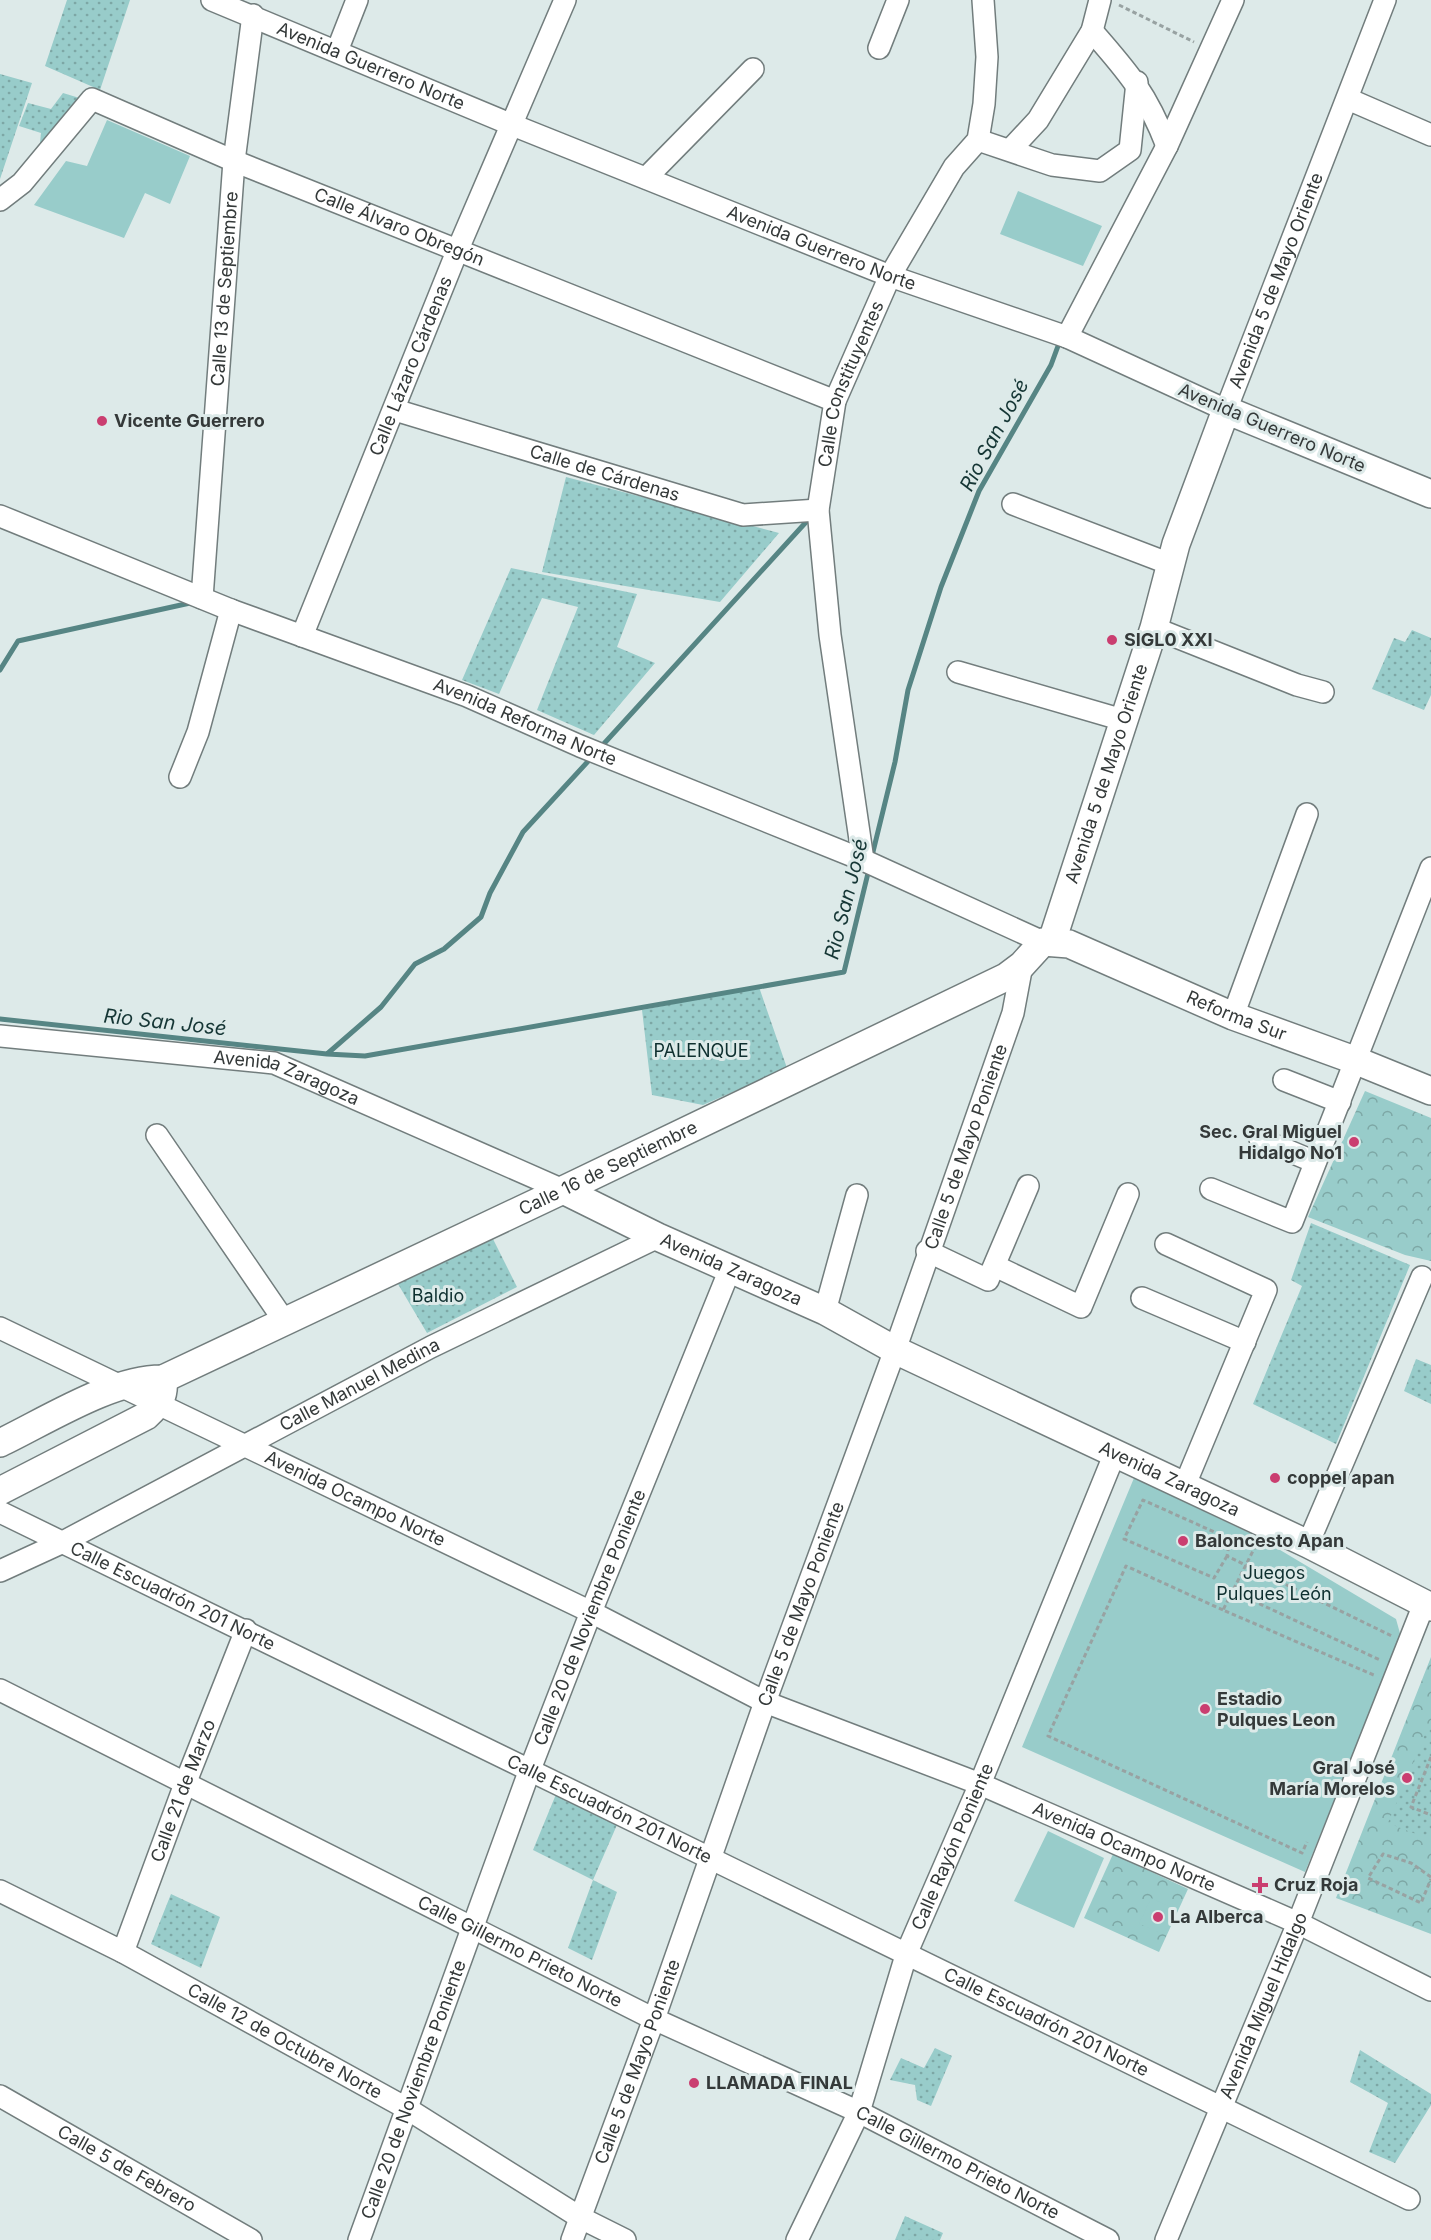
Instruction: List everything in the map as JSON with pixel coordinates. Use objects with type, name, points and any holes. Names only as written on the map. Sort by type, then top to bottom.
[{"type":"main road","name":"Avenida Guerrero Norte","points":[[1226,410],[1431,494]]},
{"type":"main road","name":"Avenida 5 de Mayo Oriente","points":[[1047,941],[1154,628],[1170,564],[1226,410]]},
{"type":"main road","name":"Calle 16 de Septiembre","points":[[0,1491],[146,1416],[161,1391],[285,1322],[1005,976],[1022,965],[1047,941]]},
{"type":"main road","name":"Reforma Sur","points":[[1047,941],[1069,944],[1233,1016],[1357,1061],[1431,1091]]},
{"type":"main road","name":"Avenida Zaragoza","points":[[563,1190],[658,1237],[825,1311],[895,1350],[1308,1544],[1427,1606]]},
{"type":"main road","name":"Calle 16 de Septiembre","points":[[0,1443],[121,1384],[146,1378],[161,1391]]},
{"type":"street","name":"Avenida Guerrero Norte","points":[[212,0],[253,15],[510,124],[890,276],[1067,337],[1226,410]]},
{"type":"street","points":[[337,51],[357,0]]},
{"type":"street","name":"Calle Lázaro Cárdenas","points":[[302,636],[458,249],[565,0]]},
{"type":"street","points":[[879,48],[898,0]]},
{"type":"street","points":[[982,0],[987,57],[984,104],[978,140],[1011,149],[1052,165],[1100,171],[1130,150],[1137,82]]},
{"type":"street","points":[[1011,149],[1038,120],[1092,31],[1100,0]]},
{"type":"street","points":[[1067,337],[1167,146],[1233,0]]},
{"type":"street","name":"Avenida 5 de Mayo Oriente","points":[[1226,410],[1385,0]]},
{"type":"street","name":"Calle 13 de Septiembre","points":[[202,598],[234,161],[253,15]]},
{"type":"street","points":[[1092,31],[1137,82],[1154,112],[1167,146]]},
{"type":"street","points":[[646,178],[753,69]]},
{"type":"street","name":"Calle Álvaro Obregón","points":[[0,200],[22,183],[92,99],[234,161],[836,401]]},
{"type":"street","points":[[1348,99],[1431,135]]},
{"type":"street","name":"Calle Constituyentes","points":[[863,860],[831,635],[818,510],[836,401],[890,276],[954,167],[978,140]]},
{"type":"street","name":"Calle de Cárdenas","points":[[395,410],[742,515],[818,510]]},
{"type":"street","points":[[1013,504],[1170,564]]},
{"type":"street","name":"Avenida Reforma Norte","points":[[0,516],[231,610],[467,696],[580,746],[863,860],[1047,941]]},
{"type":"street","points":[[180,777],[198,732],[231,610]]},
{"type":"street","points":[[1154,628],[1297,685],[1323,692]]},
{"type":"street","points":[[958,672],[1123,720]]},
{"type":"street","points":[[1233,1016],[1306,814]]},
{"type":"street","points":[[1212,1189],[1292,1222],[1431,868]]},
{"type":"street","name":"Calle 5 de Mayo Poniente","points":[[572,2240],[654,2019],[765,1702],[895,1350],[927,1251],[1013,1013],[1022,965]]},
{"type":"street","name":"Avenida Zaragoza","points":[[0,1036],[274,1063],[563,1190]]},
{"type":"street","points":[[1284,1080],[1340,1102]]},
{"type":"street","points":[[157,1135],[285,1322]]},
{"type":"street","points":[[1260,1139],[1315,1162]]},
{"type":"street","points":[[927,1251],[988,1280],[1028,1186]]},
{"type":"street","points":[[995,1266],[1081,1307],[1128,1194]]},
{"type":"street","points":[[825,1311],[857,1195]]},
{"type":"street","name":"Calle Manuel Medina","points":[[0,1571],[61,1543],[431,1347],[658,1237]]},
{"type":"street","points":[[1166,1245],[1266,1290],[1184,1487]]},
{"type":"street","name":"Calle 20 de Noviembre Poniente","points":[[359,2240],[529,1772],[730,1269]]},
{"type":"street","points":[[1308,1544],[1422,1276]]},
{"type":"street","points":[[1142,1298],[1245,1342]]},
{"type":"street","points":[[0,1328],[121,1384]]},
{"type":"street","name":"Avenida Ocampo Norte","points":[[161,1391],[244,1445],[591,1612]]},
{"type":"street","name":"Calle Rayón Poniente","points":[[797,2240],[859,2112],[907,1952],[980,1784],[1115,1453]]},
{"type":"street","name":"Calle Escuadrón 201 Norte","points":[[0,1512],[246,1630],[529,1772],[907,1952],[1409,2199]]},
{"type":"street","name":"Avenida Miguel Hidalgo","points":[[1166,2240],[1427,1606]]},
{"type":"street","points":[[591,1612],[765,1702],[980,1784]]},
{"type":"street","name":"Calle 21 de Marzo","points":[[123,1952],[185,1784],[246,1630]]},
{"type":"street","name":"Calle Gillermo Prieto Norte","points":[[0,1690],[654,2019],[859,2112],[1108,2240]]},
{"type":"street","name":"Avenida Ocampo Norte","points":[[980,1784],[1298,1923],[1431,1990]]},
{"type":"street","name":"Calle 12 de Octubre Norte","points":[[0,1891],[123,1952],[406,2108],[581,2218],[625,2240]]},
{"type":"street","name":"Calle 5 de Febrero","points":[[0,2096],[251,2240]]},
{"type":"path","points":[[1109,0],[1209,50]]},
{"type":"path","points":[[1143,1500],[1230,1539],[1227,1556],[1214,1578],[1124,1539],[1143,1500]]},
{"type":"path","points":[[1223,1610],[1260,1538]]},
{"type":"path","points":[[1227,1556],[1393,1636],[1390,1645]]},
{"type":"path","points":[[1307,1842],[1302,1853],[1048,1736],[1126,1566],[1379,1677]]},
{"type":"path","points":[[1232,1591],[1383,1661],[1386,1653]]},
{"type":"path","points":[[1431,1757],[1412,1807],[1431,1815]]},
{"type":"path","points":[[1383,1854],[1411,1863],[1431,1878],[1421,1903],[1368,1878],[1383,1854]]},
{"type":"green space","points":[[67,0],[130,0],[100,90],[45,66]]},
{"type":"green space","points":[[0,74],[32,83],[0,179]]},
{"type":"green space","points":[[63,93],[86,100],[49,146],[40,143],[41,133],[19,126],[28,103],[51,109]]},
{"type":"green space","points":[[107,120],[190,156],[170,204],[145,193],[124,238],[34,205],[66,161],[87,166]]},
{"type":"green space","points":[[1018,191],[1102,226],[1083,266],[1000,234]]},
{"type":"green space","points":[[566,477],[779,533],[720,602],[542,572]]},
{"type":"green space","points":[[511,568],[637,594],[617,647],[655,663],[594,735],[537,710],[578,607],[542,598],[499,694],[462,680]]},
{"type":"green space","points":[[1412,630],[1431,638],[1431,695],[1424,710],[1372,689],[1394,638],[1405,642]]},
{"type":"green space","name":"PALENQUE","points":[[759,987],[787,1068],[703,1105],[652,1095],[642,1010]]},
{"type":"green space","points":[[1365,1091],[1431,1118],[1431,1261],[1405,1255],[1308,1217]]},
{"type":"green space","points":[[1311,1223],[1410,1265],[1336,1444],[1253,1404],[1302,1286],[1291,1280]]},
{"type":"green space","name":"Baldio","points":[[493,1239],[517,1287],[427,1333],[398,1284]]},
{"type":"green space","points":[[1416,1359],[1431,1365],[1431,1404],[1404,1391]]},
{"type":"green space","name":"Estadio Pulques Leon","points":[[1134,1478],[1260,1538],[1396,1619],[1401,1637],[1305,1872],[1022,1747]]},
{"type":"green space","name":"Gral José María Morelos","points":[[1431,1657],[1431,1934],[1336,1898]]},
{"type":"green space","points":[[1431,1720],[1431,1830],[1426,1838],[1388,1823]]},
{"type":"green space","points":[[559,1787],[620,1818],[593,1880],[533,1850]]},
{"type":"green space","points":[[1048,1831],[1104,1858],[1074,1928],[1014,1901]]},
{"type":"green space","name":"La Alberca","points":[[1113,1854],[1188,1889],[1159,1952],[1084,1918]]},
{"type":"green space","points":[[593,1880],[617,1892],[592,1960],[568,1948]]},
{"type":"green space","points":[[171,1894],[220,1917],[201,1968],[151,1944]]},
{"type":"green space","name":"La Alberca","points":[[1151,1898],[1177,1910],[1166,1935],[1139,1924]]},
{"type":"green space","points":[[935,2048],[952,2056],[931,2106],[917,2100],[915,2085],[890,2080],[901,2058],[924,2068]]},
{"type":"green space","points":[[1360,2050],[1431,2094],[1431,2105],[1395,2163],[1369,2152],[1388,2103],[1350,2082]]},
{"type":"green space","points":[[905,2216],[943,2233],[940,2240],[895,2240]]},
{"type":"waterway","name":"Rio San José","points":[[871,860],[895,762],[908,690],[941,587],[979,491],[1051,365],[1058,346]]},
{"type":"waterway","name":"Rio San José","points":[[600,748],[807,521]]},
{"type":"waterway","name":"Rio San José","points":[[0,670],[18,641],[190,603]]},
{"type":"waterway","name":"Rio San José","points":[[0,1019],[327,1054],[381,1007],[415,964],[444,949],[481,917],[490,893],[523,832],[592,757]]},
{"type":"waterway","name":"Rio San José","points":[[327,1054],[365,1056],[844,972],[869,869]]},
{"type":"place","name":"Vicente Guerrero","points":[[102,421]]},
{"type":"place","name":"SIGL0 XXI","points":[[1112,640]]},
{"type":"place","name":"Sec. Gral Miguel Hidalgo No1","points":[[1354,1142]]},
{"type":"place","name":"coppel apan","points":[[1275,1478]]},
{"type":"place","name":"Baloncesto Apan","points":[[1183,1541]]},
{"type":"place","name":"Estadio Pulques Leon","points":[[1205,1709]]},
{"type":"place","name":"Gral José María Morelos","points":[[1407,1778]]},
{"type":"place","name":"Cruz Roja","points":[[1260,1885]]},
{"type":"place","name":"La Alberca","points":[[1158,1917]]},
{"type":"place","name":"LLAMADA FINAL","points":[[694,2083]]},
{"type":"park label","name":"Juegos Pulques León","points":[[1274,1583]]}]
